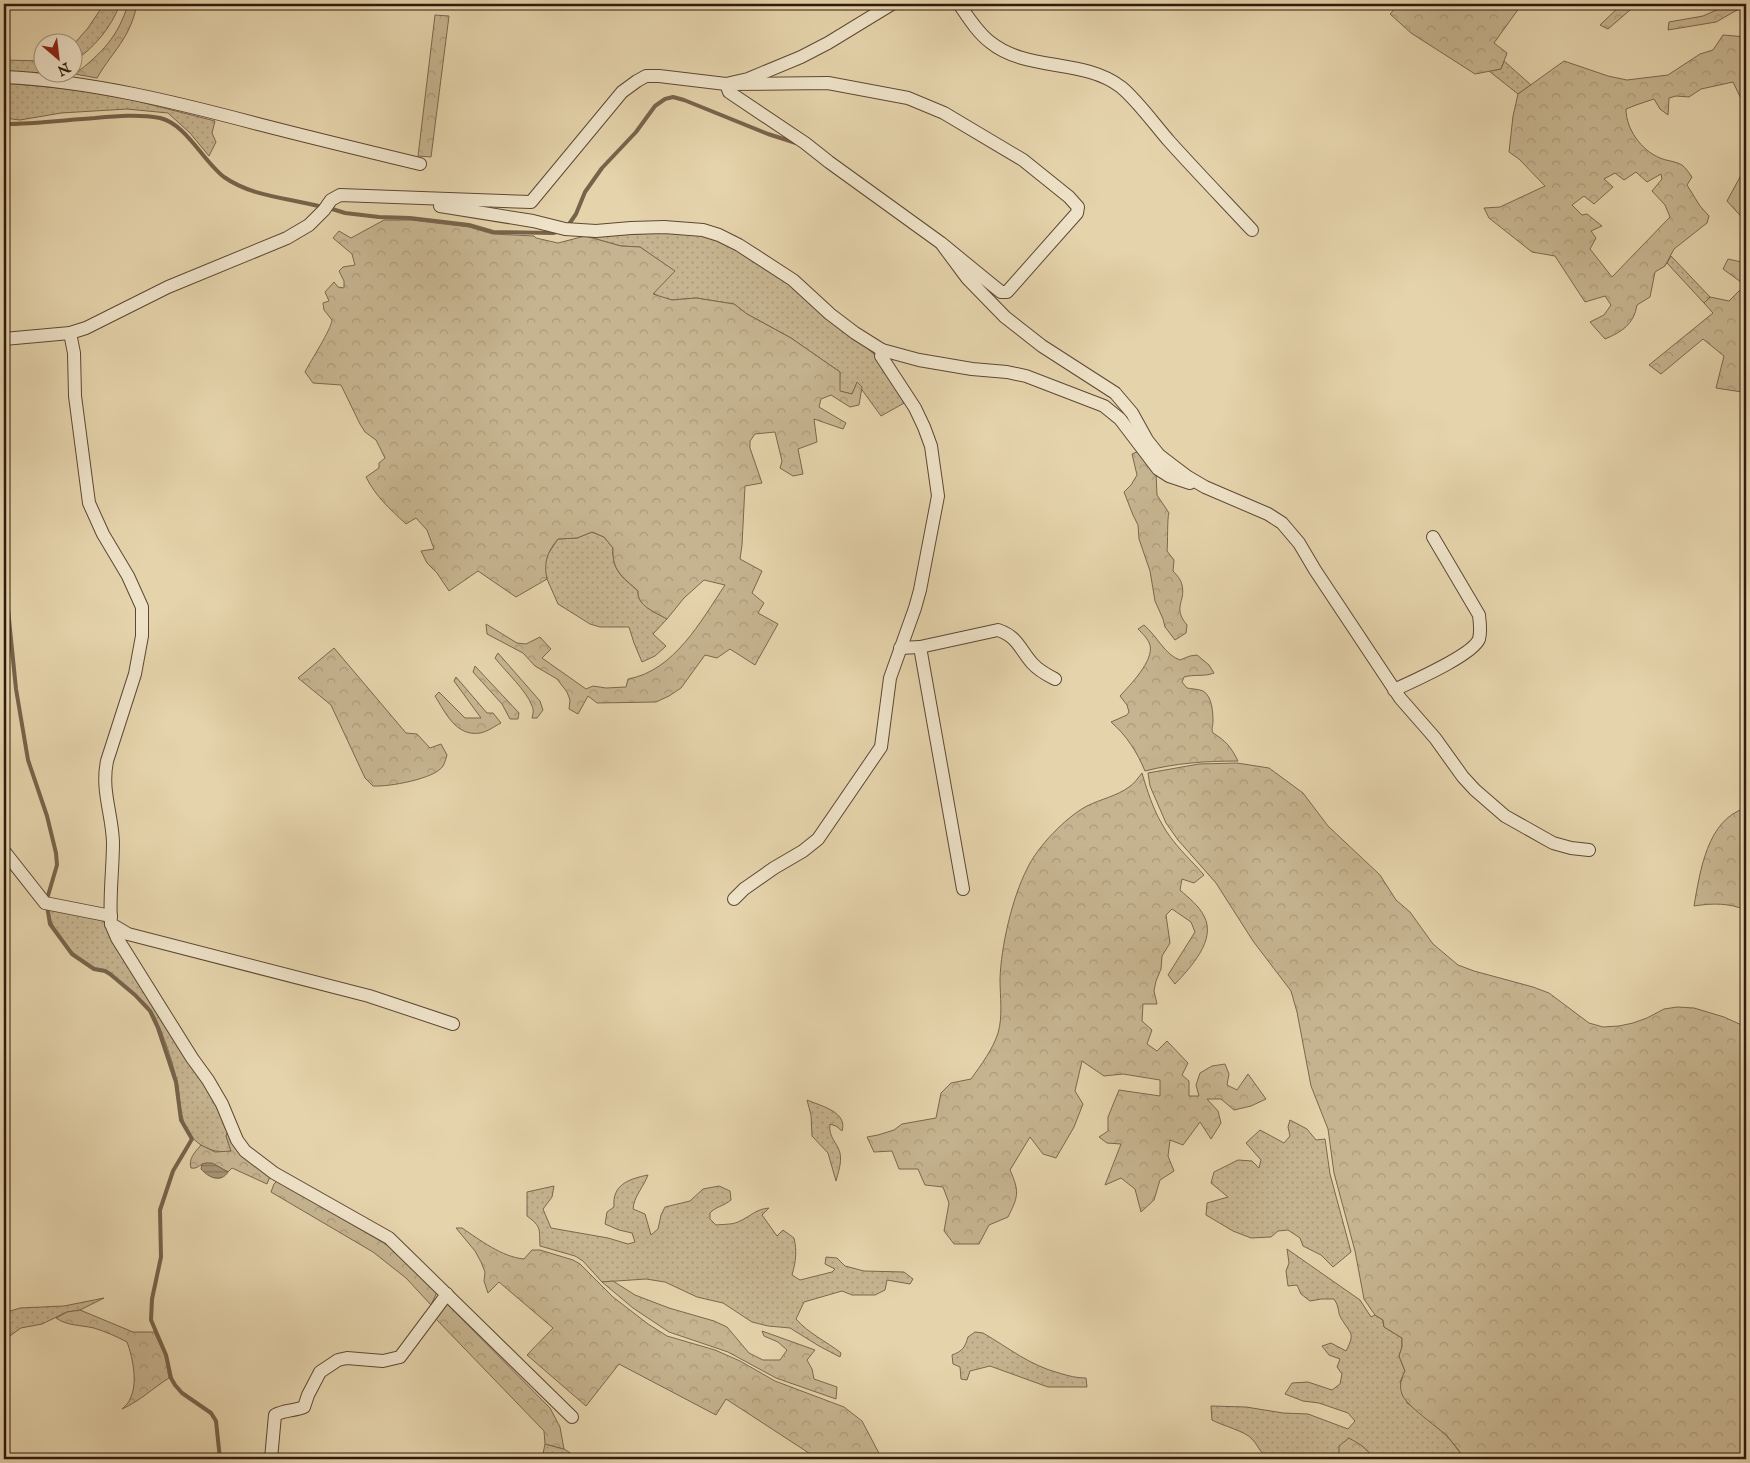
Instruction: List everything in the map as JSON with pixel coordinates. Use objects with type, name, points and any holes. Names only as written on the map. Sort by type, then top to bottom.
[{"type":"street","points":[[726,84],[748,78],[801,57],[892,4]]},
{"type":"street","points":[[959,4],[978,31],[1002,50],[1026,58],[1090,71],[1107,78],[1122,88],[1252,230]]},
{"type":"street","points":[[4,76],[86,85],[188,106],[420,164]]},
{"type":"street","points":[[4,338],[70,333],[109,317],[168,287],[287,238],[308,225],[327,205],[340,195],[531,202],[622,92],[646,76],[726,84],[828,83],[908,98],[944,113],[1022,160],[1078,207],[1077,213],[1007,292],[1002,292],[941,243],[805,143],[729,92],[726,84]]},
{"type":"street","points":[[385,198],[533,220],[565,229],[596,232],[664,227],[703,230],[739,245],[780,271],[855,333],[882,350],[972,369],[1007,372],[1026,376],[1104,406],[1120,419],[1158,469],[1182,482],[1205,487]]},
{"type":"street","points":[[941,243],[967,278],[1005,317],[1042,346],[1115,393],[1132,413],[1147,440],[1159,455],[1205,487],[1268,514],[1282,523],[1299,543],[1394,690],[1435,738],[1463,777],[1490,804],[1505,816],[1553,843],[1589,850]]},
{"type":"street","points":[[70,333],[74,353],[75,396],[89,503],[103,534],[128,576],[142,607],[141,645],[135,674],[104,774],[104,786],[113,840],[111,920],[117,938],[192,1058],[208,1080],[245,1151],[274,1173],[389,1238],[572,1416]]},
{"type":"street","points":[[734,899],[744,889],[803,851],[818,839],[881,747],[890,678],[920,590],[938,496],[928,436],[915,408],[881,356],[882,350]]},
{"type":"street","points":[[1394,690],[1444,666],[1473,647],[1478,640],[1480,628],[1478,616],[1433,537]]},
{"type":"street","points":[[900,648],[920,648],[998,630],[1008,633],[1032,663],[1043,673],[1055,679]]},
{"type":"street","points":[[920,648],[963,889]]},
{"type":"street","points":[[4,851],[45,904],[111,920],[134,936],[369,996],[453,1024]]},
{"type":"street","points":[[271,1459],[275,1415],[304,1407],[315,1378],[320,1372],[338,1360],[347,1358],[383,1361],[400,1357],[447,1294]]},
{"type":"green space","points":[[104,4],[120,4],[107,29],[82,55],[82,35]]},
{"type":"green space","points":[[128,4],[137,4],[126,35],[97,78],[82,75],[82,68],[108,44],[124,16]]},
{"type":"green space","points":[[1399,4],[1522,4],[1494,43],[1507,53],[1501,69],[1475,74],[1411,33],[1390,14]]},
{"type":"green space","points":[[1622,4],[1637,4],[1608,29],[1600,25]]},
{"type":"green space","points":[[1730,4],[1746,5],[1716,22],[1668,30],[1669,22],[1703,16]]},
{"type":"green space","points":[[435,15],[449,16],[431,157],[418,156]]},
{"type":"green space","points":[[1723,35],[1746,37],[1746,109],[1733,82],[1701,89],[1689,97],[1676,96],[1669,98],[1668,115],[1660,109],[1654,99],[1626,109],[1632,131],[1641,144],[1662,159],[1680,164],[1692,177],[1687,185],[1700,206],[1709,216],[1707,223],[1674,249],[1665,266],[1655,272],[1650,297],[1637,305],[1630,322],[1622,330],[1605,339],[1590,322],[1604,315],[1611,305],[1605,296],[1585,302],[1555,256],[1532,252],[1489,218],[1484,208],[1500,207],[1545,186],[1519,159],[1509,152],[1513,116],[1518,94],[1564,61],[1608,76],[1627,80],[1668,75],[1700,54],[1713,50]],"holes":[[[1636,172],[1647,182],[1661,174],[1662,179],[1652,191],[1665,205],[1670,217],[1612,277],[1590,249],[1596,238],[1591,231],[1602,226],[1587,214],[1582,215],[1572,205],[1584,196],[1594,204],[1613,187],[1604,179],[1615,173],[1624,180]]]},
{"type":"green space","points":[[4,60],[32,61],[32,73],[4,72]]},
{"type":"green space","points":[[1504,61],[1531,85],[1518,94],[1489,71],[1501,69]]},
{"type":"green space","points":[[4,83],[109,94],[215,121],[212,133],[216,142],[209,156],[190,133],[168,113],[127,109],[61,113],[20,120],[4,118]]},
{"type":"green space","points":[[1746,166],[1746,222],[1727,201]]},
{"type":"green space","points":[[384,220],[411,220],[469,227],[493,234],[534,236],[558,243],[585,236],[621,246],[640,247],[675,271],[653,294],[672,300],[696,298],[734,304],[747,314],[791,338],[840,372],[840,391],[852,394],[857,382],[862,387],[859,405],[850,407],[831,395],[821,399],[819,407],[846,423],[843,429],[814,419],[817,442],[798,449],[803,474],[793,476],[780,468],[782,461],[775,432],[755,434],[750,441],[750,448],[762,483],[745,486],[740,559],[762,571],[752,593],[764,603],[758,613],[778,624],[755,665],[730,649],[717,658],[705,655],[681,688],[656,702],[597,703],[588,696],[578,714],[569,709],[570,700],[567,692],[557,679],[535,666],[523,653],[487,634],[486,624],[517,643],[526,644],[540,637],[551,649],[542,658],[586,689],[593,686],[606,688],[626,687],[628,679],[644,674],[659,666],[673,655],[696,628],[725,585],[704,580],[684,598],[667,619],[652,611],[640,601],[638,591],[616,568],[613,548],[604,537],[592,532],[577,538],[558,539],[547,557],[547,579],[516,597],[478,571],[449,591],[437,573],[427,563],[421,551],[434,549],[427,530],[416,518],[406,524],[379,497],[366,477],[379,468],[379,463],[385,458],[376,440],[365,432],[360,424],[341,385],[313,383],[305,372],[331,325],[332,320],[324,310],[323,303],[329,301],[325,292],[334,282],[338,287],[344,288],[344,281],[339,271],[343,267],[355,265],[352,254],[333,238],[339,231],[351,238]]},
{"type":"green space","points":[[685,232],[723,240],[791,283],[874,354],[906,402],[881,416],[857,383],[852,394],[839,391],[840,372],[791,338],[747,314],[734,304],[696,298],[672,300],[660,297],[653,293],[674,271],[640,247],[621,246],[585,236]]},
{"type":"green space","points":[[1671,256],[1710,297],[1704,303],[1667,263]]},
{"type":"green space","points":[[1728,259],[1746,263],[1746,385],[1742,392],[1716,388],[1724,356],[1703,339],[1661,374],[1649,365],[1713,313],[1704,303],[1710,297],[1729,301],[1745,285],[1723,269]]},
{"type":"green space","points":[[1139,451],[1156,472],[1157,495],[1169,513],[1167,551],[1174,560],[1173,571],[1181,581],[1183,591],[1180,614],[1187,625],[1186,633],[1175,640],[1165,627],[1155,601],[1150,571],[1139,539],[1138,525],[1124,492],[1137,475],[1132,454]]},
{"type":"green space","points":[[592,532],[604,537],[613,548],[616,568],[638,591],[640,601],[652,611],[667,619],[653,634],[666,646],[655,656],[642,662],[629,627],[600,627],[590,624],[558,604],[547,579],[544,568],[546,557],[558,539],[577,538]]},
{"type":"green space","points":[[1144,625],[1165,650],[1175,658],[1180,660],[1197,655],[1209,665],[1214,673],[1184,677],[1182,682],[1187,688],[1197,689],[1206,693],[1212,709],[1213,733],[1228,745],[1238,761],[1191,763],[1145,771],[1131,745],[1111,722],[1127,715],[1129,712],[1127,705],[1120,696],[1140,672],[1148,658],[1150,645],[1138,629]]},
{"type":"green space","points":[[334,648],[406,733],[417,734],[430,748],[441,744],[447,755],[444,765],[438,771],[411,781],[389,785],[373,786],[365,778],[331,705],[298,678]]},
{"type":"green space","points":[[498,653],[540,701],[543,710],[537,718],[532,718],[533,708],[526,694],[495,658]]},
{"type":"green space","points":[[475,666],[519,713],[518,719],[510,719],[502,704],[473,672]]},
{"type":"green space","points":[[456,677],[487,713],[493,713],[501,723],[483,732],[472,733],[464,731],[452,722],[435,696],[439,692],[465,718],[481,718],[454,681]]},
{"type":"green space","points":[[1237,763],[1269,768],[1303,793],[1328,826],[1380,875],[1396,900],[1410,912],[1433,944],[1458,965],[1549,993],[1589,1023],[1603,1027],[1633,1023],[1664,1009],[1677,1007],[1694,1008],[1724,1017],[1746,1027],[1746,1459],[1465,1459],[1448,1437],[1404,1399],[1401,1385],[1405,1371],[1399,1356],[1402,1338],[1384,1327],[1383,1320],[1375,1315],[1364,1299],[1355,1251],[1334,1173],[1328,1129],[1311,1086],[1297,1012],[1291,991],[1253,941],[1216,883],[1178,840],[1166,823],[1150,786],[1148,773],[1199,764]]},
{"type":"green space","points":[[1142,773],[1153,806],[1166,831],[1204,875],[1194,883],[1182,879],[1180,890],[1194,902],[1204,916],[1207,925],[1207,934],[1200,953],[1175,984],[1168,975],[1195,932],[1191,922],[1172,909],[1166,915],[1170,943],[1162,956],[1161,969],[1156,981],[1154,991],[1157,1004],[1143,1004],[1142,1021],[1152,1030],[1147,1044],[1157,1051],[1167,1041],[1188,1063],[1182,1075],[1189,1081],[1189,1096],[1199,1096],[1196,1085],[1200,1073],[1212,1066],[1225,1064],[1229,1074],[1227,1085],[1237,1090],[1248,1074],[1266,1099],[1251,1106],[1234,1110],[1221,1099],[1207,1099],[1218,1111],[1221,1123],[1211,1139],[1200,1122],[1183,1145],[1170,1140],[1168,1156],[1174,1171],[1160,1180],[1154,1200],[1141,1212],[1135,1189],[1121,1178],[1105,1185],[1121,1144],[1107,1143],[1099,1137],[1108,1131],[1108,1117],[1119,1090],[1160,1096],[1160,1080],[1123,1074],[1104,1076],[1082,1061],[1075,1091],[1083,1104],[1074,1127],[1056,1158],[1043,1154],[1030,1137],[1010,1170],[1015,1184],[1016,1199],[1008,1217],[989,1225],[979,1244],[954,1244],[944,1231],[949,1203],[943,1187],[925,1185],[918,1169],[899,1169],[892,1151],[874,1152],[867,1137],[894,1130],[902,1124],[936,1118],[941,1093],[951,1083],[971,1079],[990,1051],[1000,1027],[1000,979],[1005,938],[1012,908],[1032,860],[1045,842],[1070,817],[1087,806],[1124,790],[1133,784]]},
{"type":"green space","points":[[1746,808],[1746,910],[1721,904],[1694,906],[1703,863],[1714,835],[1722,823],[1733,814]]},
{"type":"green space","points":[[49,907],[103,921],[107,924],[179,1041],[229,1129],[226,1136],[231,1151],[215,1151],[207,1148],[190,1134],[182,1114],[177,1081],[170,1057],[162,1032],[152,1011],[109,972],[95,968],[71,951],[53,925]]},
{"type":"green space","points":[[807,1100],[826,1107],[837,1114],[843,1124],[842,1131],[830,1124],[831,1136],[840,1153],[840,1168],[836,1181],[828,1153],[812,1136],[811,1115]]},
{"type":"green space","points":[[1290,1120],[1307,1129],[1316,1140],[1325,1139],[1330,1174],[1351,1252],[1333,1267],[1321,1255],[1303,1246],[1300,1238],[1288,1230],[1278,1231],[1271,1237],[1251,1238],[1233,1231],[1206,1215],[1207,1203],[1228,1197],[1211,1183],[1214,1172],[1238,1160],[1252,1161],[1259,1168],[1261,1160],[1246,1143],[1260,1130],[1284,1143],[1290,1136],[1288,1127]]},
{"type":"green space","points":[[229,1129],[271,1174],[267,1184],[232,1168],[228,1172],[210,1163],[191,1168],[191,1159],[201,1145],[215,1152],[231,1151],[226,1136]]},
{"type":"green space","points":[[648,1175],[635,1200],[633,1209],[645,1214],[651,1235],[658,1229],[665,1207],[690,1201],[703,1189],[719,1186],[730,1191],[731,1200],[712,1211],[710,1219],[716,1225],[731,1224],[769,1208],[762,1215],[777,1236],[783,1230],[794,1238],[796,1256],[792,1275],[800,1280],[832,1272],[835,1269],[825,1264],[826,1257],[837,1258],[845,1266],[864,1271],[904,1272],[913,1279],[910,1284],[887,1280],[885,1290],[875,1295],[852,1295],[842,1291],[804,1302],[796,1319],[812,1333],[841,1353],[840,1357],[790,1328],[752,1322],[723,1303],[697,1297],[665,1282],[646,1279],[602,1282],[583,1261],[575,1256],[540,1246],[539,1229],[527,1216],[527,1192],[554,1186],[552,1197],[543,1209],[551,1228],[608,1238],[628,1244],[635,1242],[632,1233],[605,1224],[607,1212],[614,1207],[616,1193],[623,1184]]},
{"type":"green space","points":[[277,1181],[389,1246],[438,1290],[431,1305],[406,1278],[373,1252],[271,1192]]},
{"type":"green space","points":[[456,1228],[462,1228],[492,1247],[516,1258],[524,1259],[532,1250],[540,1250],[573,1260],[580,1264],[613,1297],[667,1336],[715,1350],[740,1361],[775,1381],[844,1407],[862,1421],[882,1459],[818,1459],[726,1399],[716,1415],[619,1364],[586,1406],[527,1355],[553,1328],[499,1282],[488,1293],[484,1281],[485,1272],[481,1262],[475,1251]]},
{"type":"green space","points":[[1287,1249],[1360,1300],[1371,1317],[1375,1315],[1383,1320],[1384,1327],[1402,1338],[1399,1356],[1405,1371],[1400,1382],[1407,1403],[1448,1437],[1465,1459],[1376,1459],[1361,1445],[1337,1456],[1339,1459],[1276,1459],[1273,1455],[1264,1455],[1249,1436],[1212,1420],[1211,1406],[1246,1407],[1283,1413],[1308,1414],[1348,1429],[1355,1421],[1348,1413],[1319,1403],[1303,1401],[1285,1394],[1292,1383],[1308,1382],[1332,1390],[1340,1384],[1342,1374],[1337,1367],[1340,1359],[1329,1355],[1322,1346],[1331,1343],[1346,1351],[1351,1340],[1351,1333],[1340,1316],[1334,1299],[1310,1301],[1301,1294],[1297,1285],[1288,1286],[1286,1271],[1289,1263]]},
{"type":"green space","points":[[613,1281],[635,1295],[727,1327],[749,1353],[763,1360],[780,1360],[787,1350],[778,1342],[764,1336],[762,1331],[815,1350],[807,1360],[812,1369],[814,1379],[837,1387],[836,1399],[776,1378],[728,1352],[669,1332],[633,1308],[602,1282]]},
{"type":"green space","points":[[104,1298],[80,1310],[67,1312],[42,1324],[21,1328],[4,1340],[4,1313],[20,1308],[64,1306]]},
{"type":"green space","points":[[444,1301],[550,1408],[560,1427],[564,1449],[545,1444],[544,1431],[436,1319]]},
{"type":"green space","points":[[80,1310],[133,1332],[154,1332],[165,1355],[169,1378],[122,1409],[127,1404],[134,1386],[133,1363],[127,1342],[94,1328],[69,1324],[56,1318],[67,1312]]},
{"type":"green space","points":[[975,1332],[983,1333],[1020,1356],[1048,1370],[1086,1378],[1087,1387],[1048,1387],[990,1366],[970,1371],[967,1380],[961,1379],[960,1367],[953,1364],[952,1355],[959,1352],[965,1346],[968,1337]]},
{"type":"green space","points":[[1349,1438],[1361,1445],[1376,1459],[1339,1459],[1339,1446]]},
{"type":"green space","points":[[545,1444],[564,1449],[580,1459],[542,1459]]},
{"type":"shaded area","points":[[212,1163],[228,1172],[222,1177],[211,1177],[201,1169],[202,1164]]},
{"type":"waterway","points":[[567,227],[576,214],[585,192],[602,168],[636,132],[655,106],[665,99],[673,97],[684,100],[768,134],[796,143]]},
{"type":"waterway","points":[[4,124],[128,116],[160,118],[169,122],[186,135],[216,170],[235,184],[259,193],[322,207]]},
{"type":"waterway","points":[[329,208],[345,213],[469,225],[493,232],[554,233],[559,231]]},
{"type":"waterway","points":[[4,570],[16,689],[28,760],[47,816],[56,853],[57,865],[47,899]]},
{"type":"waterway","points":[[47,906],[50,924],[72,954],[94,969],[110,974],[135,995],[150,1011],[158,1028],[176,1082],[181,1120],[192,1139],[173,1171],[160,1210],[161,1257],[152,1299],[151,1320],[166,1355],[171,1378],[175,1385],[182,1393],[211,1413],[216,1421],[220,1459]]}]
